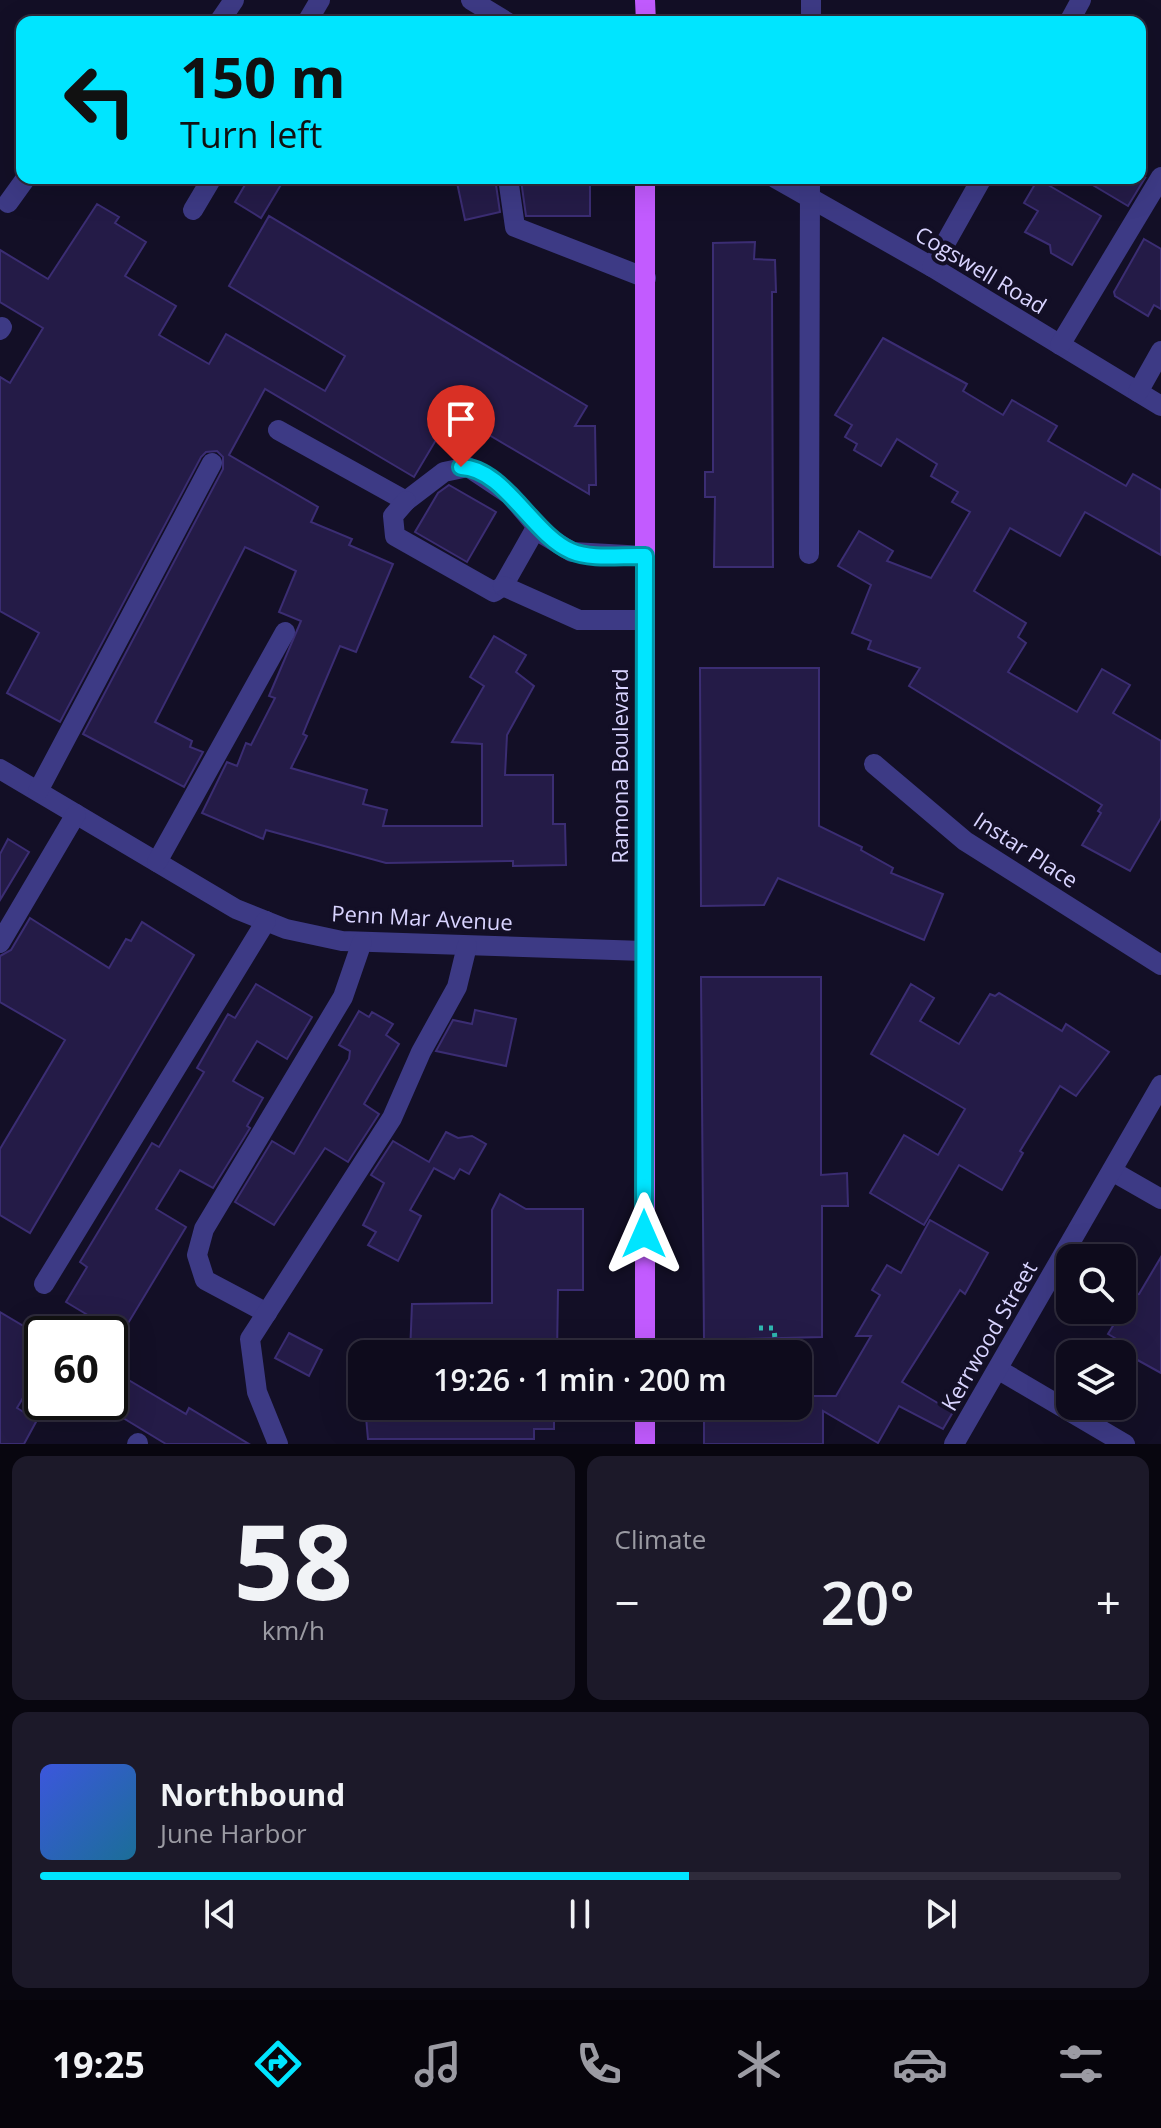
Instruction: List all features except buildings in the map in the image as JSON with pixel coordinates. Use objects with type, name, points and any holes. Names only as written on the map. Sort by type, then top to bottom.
[{"type":"main road","name":"Ramona Boulevard","points":[[645,184],[645,1340]]},
{"type":"main road","points":[[645,1420],[645,1444]]},
{"type":"street","points":[[471,0],[498,14]]},
{"type":"street","points":[[1060,345],[1161,177]]},
{"type":"street","points":[[8,203],[22,184]]},
{"type":"street","points":[[193,210],[208,184]]},
{"type":"street","points":[[509,184],[515,227],[646,278]]},
{"type":"street","points":[[932,267],[979,184]]},
{"type":"street","points":[[809,188],[809,554]]},
{"type":"street","name":"Cogswell Road","points":[[809,188],[932,267],[1161,406]]},
{"type":"street","points":[[1138,392],[1161,351]]},
{"type":"street","points":[[278,430],[406,501]]},
{"type":"street","points":[[38,791],[212,463]]},
{"type":"street","points":[[537,526],[503,586],[494,592],[395,536],[393,516],[406,501],[444,472],[468,467],[510,495],[537,526],[544,535],[572,552],[645,556]]},
{"type":"street","points":[[503,586],[579,620],[644,620]]},
{"type":"street","points":[[157,862],[285,632]]},
{"type":"street","name":"Instar Place","points":[[874,764],[965,841],[1161,965]]},
{"type":"street","name":"Penn Mar Avenue","points":[[0,769],[236,909],[266,921],[328,938],[362,942],[644,951]]},
{"type":"street","points":[[0,943],[76,814]]},
{"type":"street","points":[[44,1284],[266,921]]},
{"type":"street","points":[[267,1313],[205,1280],[197,1255],[204,1229],[343,997],[362,942]]},
{"type":"street","points":[[278,1444],[257,1392],[250,1339],[392,1118],[421,1052],[457,987],[467,946]]},
{"type":"street","name":"Kerrwood Street","points":[[954,1444],[1161,1085]]},
{"type":"street","points":[[1112,1171],[1161,1199]]},
{"type":"street","points":[[999,1370],[1125,1444]]},
{"type":"path","points":[[759,1328],[774,1328],[775,1340]]},
{"type":"route","points":[[461,467],[476,471],[510,495],[544,535],[572,552],[645,556],[644,1234]]}]
